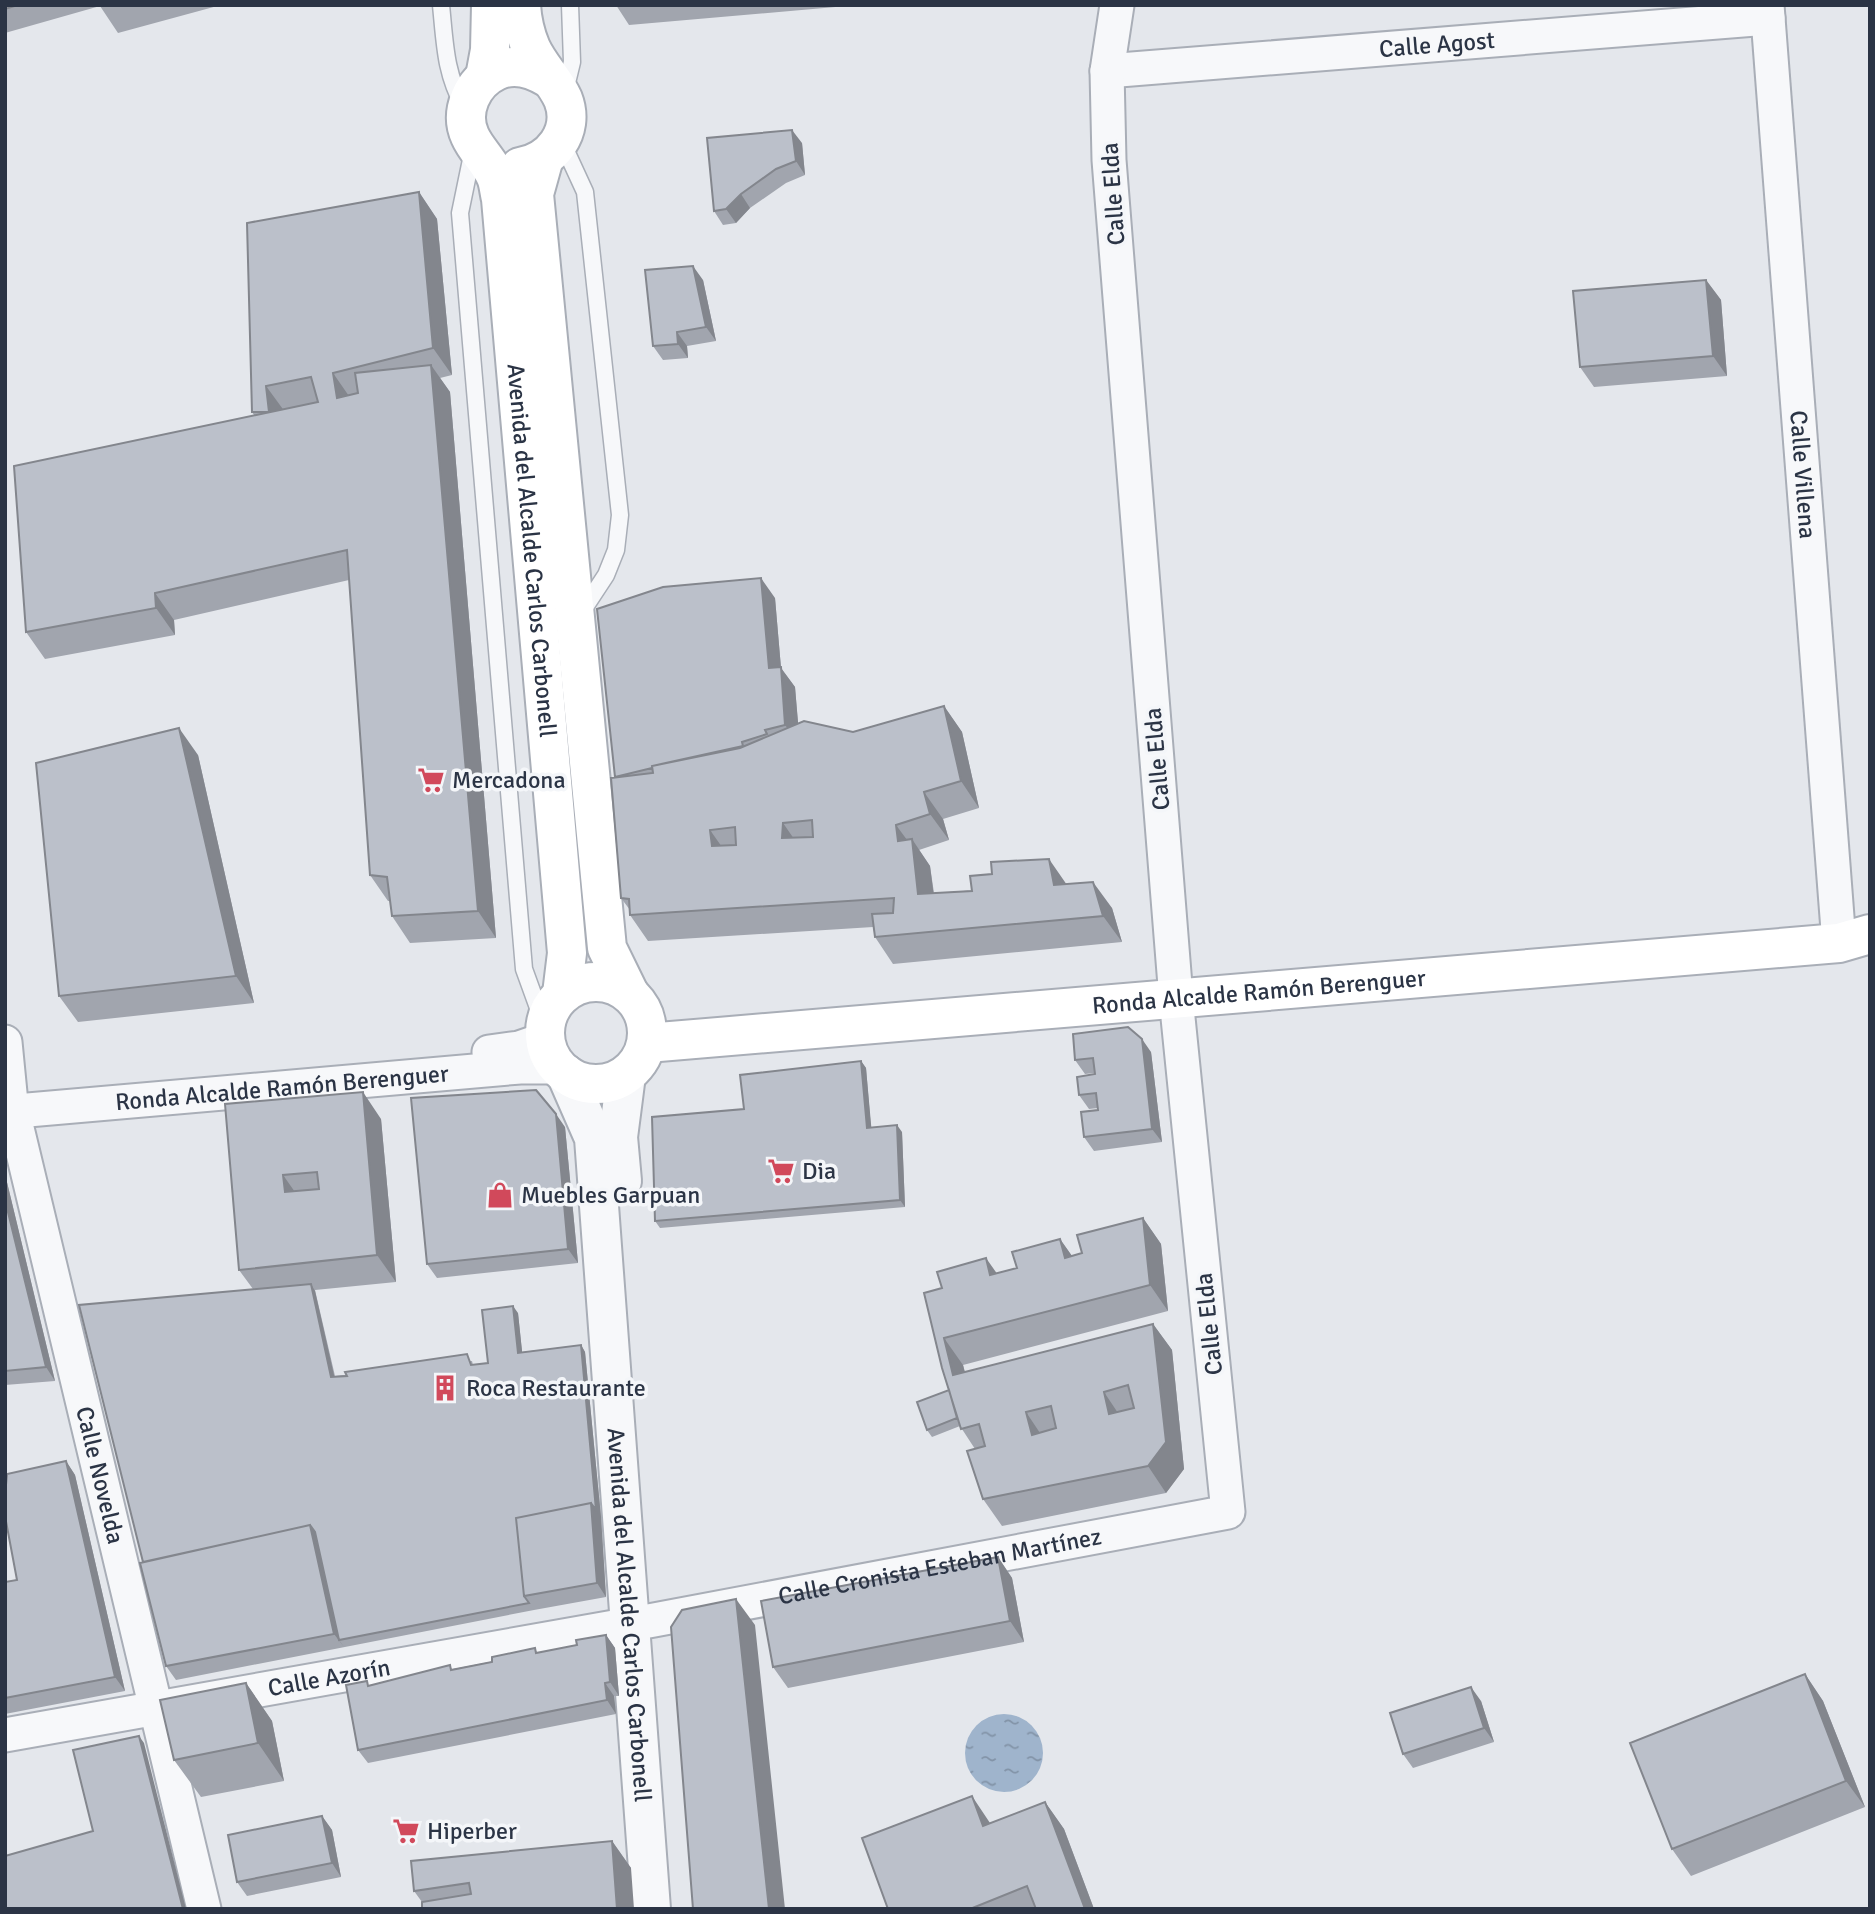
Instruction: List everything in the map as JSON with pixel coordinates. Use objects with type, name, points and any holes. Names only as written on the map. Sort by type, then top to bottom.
[{"type":"main road","points":[[485,77],[490,50],[491,5]]},
{"type":"main road","points":[[521,5],[530,48],[555,89]]},
{"type":"main road","points":[[553,148],[528,165],[513,167],[492,161],[474,137],[471,95],[485,77],[495,71],[515,67],[527,68],[555,89]]},
{"type":"main road","name":"Avenida del Alcalde Carlos Carbonell","points":[[555,89],[566,115],[534,194],[607,948],[629,993]]},
{"type":"main road","name":"Avenida del Alcalde Carlos Carbonell","points":[[474,137],[496,178],[501,199],[567,953],[562,994]]},
{"type":"main road","name":"Ronda Alcalde Ramón Berenguer","points":[[647,1043],[1854,938]]},
{"type":"main road","points":[[592,981],[611,984],[629,993],[643,1011],[647,1043],[641,1058],[626,1075],[614,1081],[597,1084],[578,1081],[553,1052],[551,1008],[562,994],[592,981]]},
{"type":"street","name":"Calle Elda","points":[[1117,5],[1107,71],[1109,160],[1176,998],[1228,1512]]},
{"type":"street","name":"Calle Agost","points":[[1107,71],[1768,11]]},
{"type":"street","name":"Calle Villena","points":[[1768,11],[1854,938]]},
{"type":"street","name":"Calle Novelda","points":[[5,1042],[9,1103],[204,1909]]},
{"type":"street","name":"Ronda Alcalde Ramón Berenguer","points":[[9,1103],[519,1048],[553,1052]]},
{"type":"street","name":"Avenida del Alcalde Carlos Carbonell","points":[[553,1052],[594,1138],[642,1622],[674,1909]]},
{"type":"street","name":"Avenida del Alcalde Carlos Carbonell","points":[[626,1075],[618,1137],[642,1622],[651,1909]]},
{"type":"street","name":"Calle Cronista Esteban Martínez","points":[[642,1622],[1228,1512]]},
{"type":"street","name":"Calle Azorín","points":[[5,1735],[642,1622]]},
{"type":"lane","points":[[441,5],[447,68],[474,137],[463,187],[461,227],[524,969],[553,1052]]},
{"type":"lane","points":[[555,89],[572,62],[570,5]]},
{"type":"lane","points":[[553,148],[585,192],[620,515],[616,550],[606,575],[584,606],[576,629]]},
{"type":"water","points":[[1004,1714],[1019,1717],[1036,1731],[1043,1753],[1040,1768],[1026,1785],[1004,1792],[989,1789],[972,1775],[965,1753],[968,1738],[982,1721]]},
{"type":"building","points":[[792,130],[796,161],[776,169],[741,194],[726,209],[714,211],[707,138]]},
{"type":"building","name":"Mercadona","points":[[419,192],[433,348],[333,373],[337,398],[358,393],[355,373],[431,365],[478,911],[392,916],[387,877],[370,875],[347,550],[155,593],[156,608],[26,632],[14,466],[318,402],[311,377],[266,386],[269,412],[252,412],[247,223]]},
{"type":"building","points":[[693,266],[706,327],[677,332],[678,344],[653,346],[645,270]]},
{"type":"building","points":[[1706,280],[1713,356],[1580,367],[1573,291]]},
{"type":"building","points":[[761,578],[769,668],[781,667],[785,725],[765,730],[767,734],[742,742],[743,746],[615,777],[597,609],[663,587]]},
{"type":"building","points":[[944,706],[961,781],[924,792],[930,814],[896,825],[898,841],[912,839],[918,894],[972,891],[970,876],[992,874],[991,862],[1049,859],[1054,885],[1093,882],[1103,916],[875,937],[872,914],[893,913],[894,898],[630,915],[629,899],[621,898],[611,778],[653,773],[652,766],[740,748],[804,721],[853,732]],"holes":[[[812,820],[813,837],[782,838],[783,823]],[[735,827],[736,845],[712,846],[710,830]]]},
{"type":"building","points":[[179,728],[236,976],[59,996],[36,763]]},
{"type":"building","points":[[1128,1027],[1142,1039],[1152,1129],[1084,1137],[1081,1112],[1098,1110],[1096,1093],[1079,1095],[1077,1077],[1095,1074],[1093,1058],[1075,1060],[1073,1034]]},
{"type":"building","name":"Dia","points":[[861,1061],[867,1128],[897,1125],[900,1200],[655,1221],[652,1117],[744,1109],[740,1075]]},
{"type":"building","name":"Muebles Garpuan","points":[[536,1090],[556,1114],[568,1249],[427,1264],[411,1098]]},
{"type":"building","points":[[363,1092],[377,1255],[239,1270],[225,1104]],"holes":[[[317,1172],[319,1189],[285,1192],[283,1175]]]},
{"type":"building","points":[[5,1200],[46,1367],[5,1371]]},
{"type":"building","points":[[1143,1218],[1150,1285],[944,1338],[953,1375],[1153,1324],[1166,1442],[1148,1466],[983,1499],[967,1451],[985,1446],[979,1424],[961,1429],[942,1368],[924,1293],[942,1288],[937,1272],[986,1258],[990,1275],[1017,1268],[1012,1252],[1060,1239],[1065,1258],[1082,1253],[1077,1235]],"holes":[[[1128,1385],[1134,1408],[1109,1414],[1104,1392]],[[1051,1406],[1056,1428],[1032,1435],[1026,1412]]]},
{"type":"building","points":[[311,1284],[331,1377],[347,1376],[345,1372],[467,1354],[471,1365],[488,1363],[482,1310],[513,1306],[518,1353],[581,1345],[596,1510],[591,1503],[516,1518],[524,1596],[529,1603],[339,1640],[315,1532],[310,1525],[143,1562],[79,1305]]},
{"type":"building","points":[[949,1390],[957,1418],[927,1430],[917,1402]]},
{"type":"building","points":[[66,1461],[115,1677],[5,1698],[5,1582],[17,1580],[5,1516],[7,1474]]},
{"type":"building","points":[[591,1503],[597,1583],[524,1596],[516,1518]]},
{"type":"building","points":[[310,1525],[334,1634],[166,1666],[140,1563]]},
{"type":"building","points":[[998,1557],[1010,1621],[773,1667],[761,1601]]},
{"type":"building","points":[[736,1599],[769,1909],[693,1909],[671,1627],[682,1610]]},
{"type":"building","points":[[606,1635],[610,1682],[605,1683],[607,1700],[358,1750],[346,1685],[367,1681],[368,1686],[450,1665],[451,1670],[492,1662],[492,1657],[535,1648],[536,1653],[577,1645],[576,1640]]},
{"type":"building","points":[[1805,1674],[1846,1781],[1672,1849],[1630,1743]]},
{"type":"building","points":[[246,1683],[258,1743],[174,1760],[160,1700]]},
{"type":"building","points":[[1471,1687],[1484,1728],[1403,1754],[1390,1713]]},
{"type":"building","points":[[139,1736],[183,1909],[5,1909],[5,1856],[93,1831],[73,1750]]},
{"type":"building","points":[[972,1796],[983,1826],[1045,1802],[1085,1909],[1036,1909],[1027,1886],[970,1909],[888,1909],[862,1838]]},
{"type":"building","points":[[322,1816],[332,1863],[237,1882],[228,1835]]},
{"type":"building","points":[[612,1841],[617,1909],[422,1909],[422,1902],[471,1894],[469,1883],[414,1891],[411,1861]]},
{"type":"place","name":"Mercadona","points":[[431,780]]},
{"type":"place","name":"Dia","points":[[781,1171]]},
{"type":"place","name":"Muebles Garpuan","points":[[500,1195]]},
{"type":"place","name":"Roca Restaurante","points":[[445,1388]]},
{"type":"place","name":"Hiperber","points":[[406,1831]]}]
